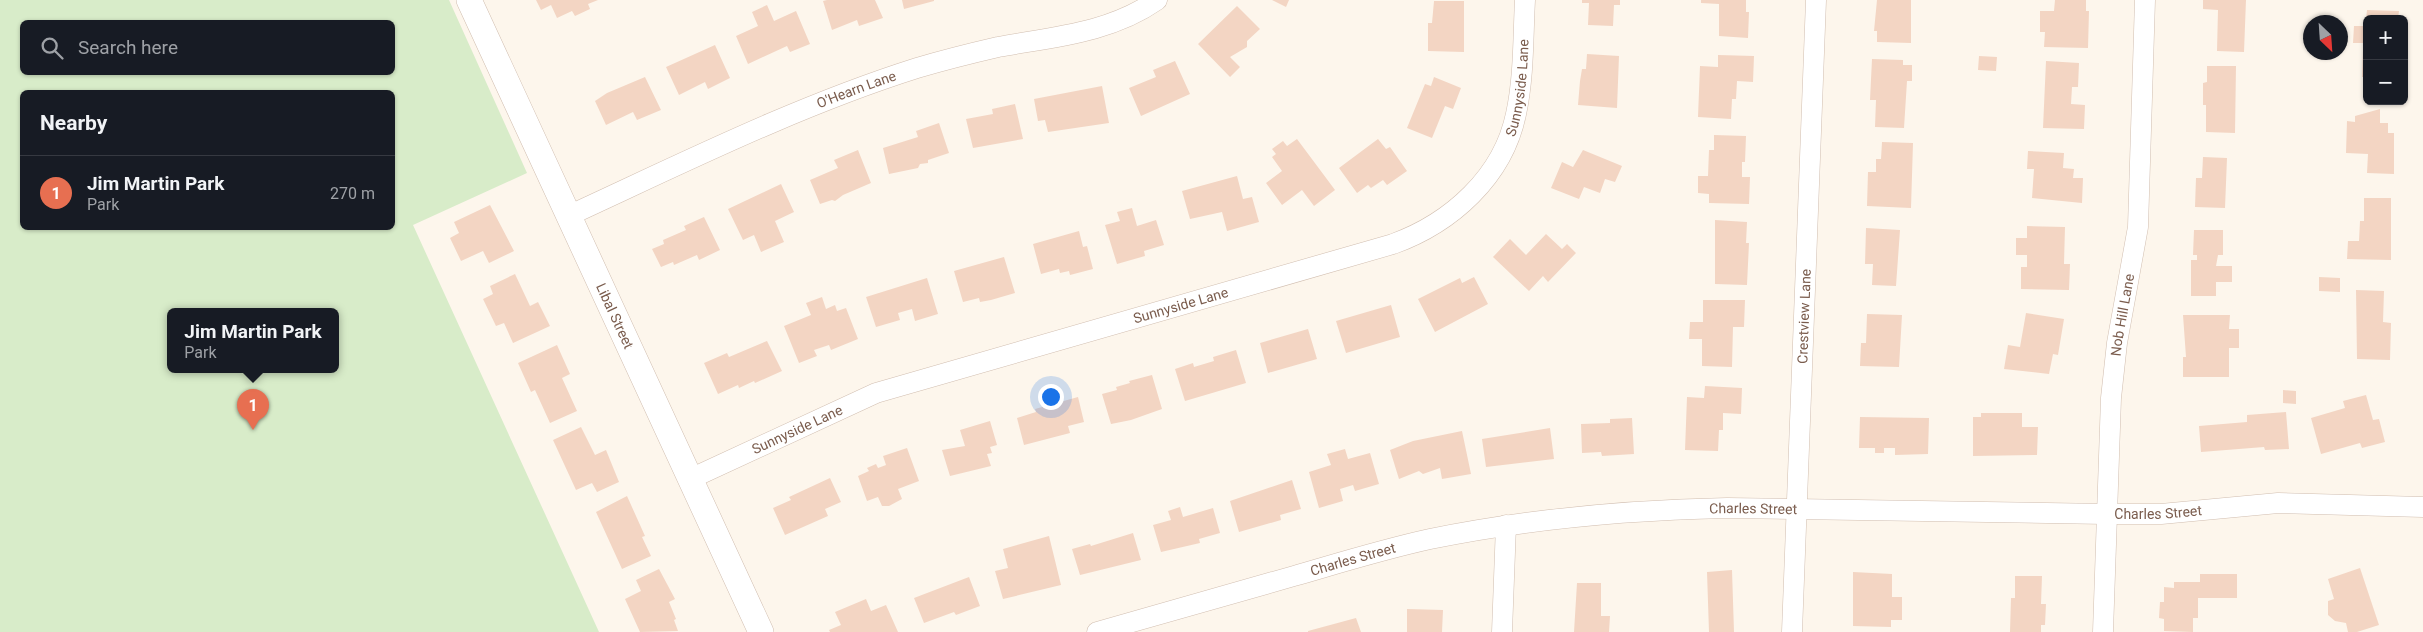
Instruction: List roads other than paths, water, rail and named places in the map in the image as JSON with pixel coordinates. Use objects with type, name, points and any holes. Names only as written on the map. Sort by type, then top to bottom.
[{"type":"street","name":"Libal Street","points":[[469,0],[760,632]]},
{"type":"street","name":"O'Hearn Lane","points":[[568,216],[772,122],[845,92],[939,62],[996,48],[1082,32],[1115,23],[1143,10],[1157,0]]},
{"type":"street","name":"Sunnyside Lane","points":[[690,478],[876,393],[1393,244],[1432,227],[1455,211],[1474,193],[1492,171],[1506,143],[1516,116],[1521,84],[1525,0]]},
{"type":"street","name":"Crestview Lane","points":[[1792,632],[1816,0]]},
{"type":"street","name":"Nob Hill Lane","points":[[2103,632],[2112,389],[2117,343],[2138,227],[2145,0]]},
{"type":"street","name":"Charles Street","points":[[1098,632],[1349,560],[1428,540],[1506,525],[1588,514],[1727,508],[1796,511],[2161,514],[2278,503],[2423,507]]},
{"type":"street","points":[[1502,632],[1506,525]]},
{"type":"place","name":"Jim Martin Park","points":[[253,430]]}]
